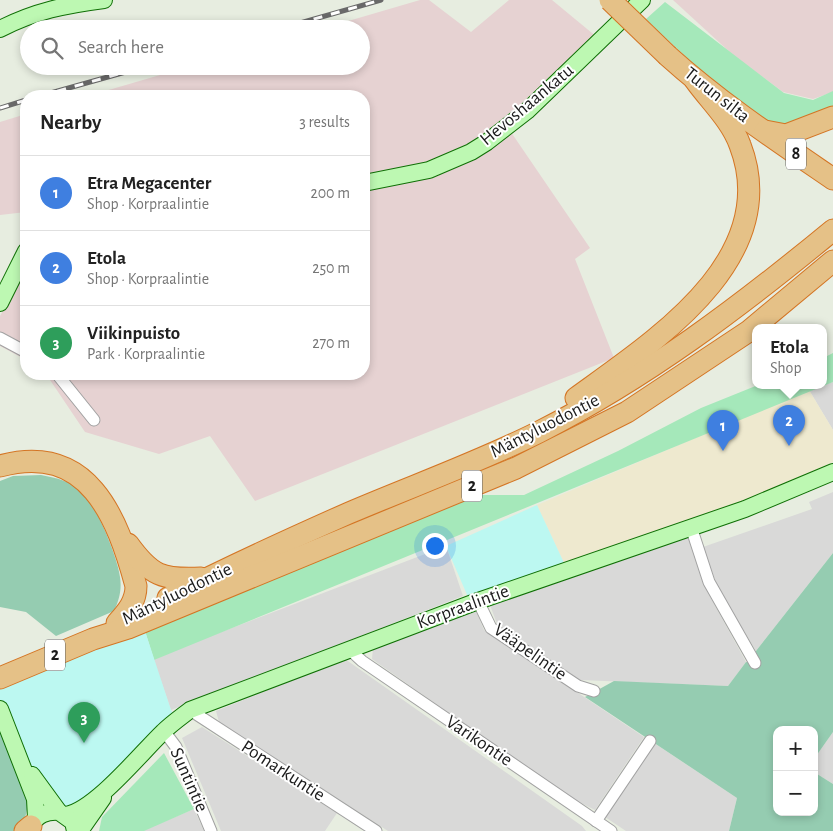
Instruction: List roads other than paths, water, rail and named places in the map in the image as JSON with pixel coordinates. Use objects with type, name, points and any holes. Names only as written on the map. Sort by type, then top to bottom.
[{"type":"highway","name":"Turun silta","points":[[610,0],[695,80],[760,129],[833,179]]},
{"type":"highway","points":[[517,442],[524,432],[635,356],[679,318],[707,289],[729,261],[741,235],[748,204],[747,171],[740,143],[730,124],[695,80]]},
{"type":"highway","name":"8","points":[[760,129],[786,134],[833,117]]},
{"type":"highway","name":"Mäntyluodontie","points":[[93,639],[118,623],[209,578],[350,513],[517,442],[575,413],[650,368],[720,320],[833,230]]},
{"type":"highway","name":"Mäntyluodontie","points":[[758,324],[833,262]]},
{"type":"highway","name":"Mäntyluodontie","points":[[9,675],[93,639],[128,628],[516,468],[618,416],[752,329]]},
{"type":"highway","points":[[0,466],[21,461],[54,464],[72,471],[96,490],[106,504],[119,532],[133,577],[136,595],[132,604],[118,623]]},
{"type":"highway","points":[[119,532],[146,568],[159,575],[178,580],[209,578]]},
{"type":"street","points":[[0,29],[34,13],[62,6],[104,0]]},
{"type":"street","name":"Hevoshaankatu","points":[[370,182],[428,170],[471,152],[487,142],[527,110],[642,0]]},
{"type":"street","points":[[0,303],[20,263]]},
{"type":"street","points":[[0,338],[20,349]]},
{"type":"street","points":[[62,380],[94,420]]},
{"type":"street","name":"Korpraalintie","points":[[30,827],[51,812],[75,813],[83,809],[116,780],[164,731],[190,710],[478,601],[745,509],[833,472]]},
{"type":"street","points":[[691,527],[709,582],[755,663]]},
{"type":"street","name":"Vääpelintie","points":[[478,601],[491,628],[578,686],[594,691]]},
{"type":"street","name":"Varikontie","points":[[348,649],[362,662],[603,827]]},
{"type":"street","points":[[0,708],[24,766],[37,807],[30,827]]},
{"type":"street","name":"Pomarkuntie","points":[[190,710],[376,831]]},
{"type":"street","name":"Suntintie","points":[[164,731],[176,747],[211,831]]},
{"type":"street","points":[[603,827],[650,741]]},
{"type":"street","points":[[24,766],[62,813],[73,822],[75,831]]},
{"type":"street","name":"Korpraalintie","points":[[80,831],[116,780]]},
{"type":"railway","points":[[311,20],[381,0]]},
{"type":"railway","points":[[61,90],[115,75]]},
{"type":"railway","points":[[0,108],[20,102]]},
{"type":"place","name":"Etola","points":[[789,446]]},
{"type":"place","name":"Etra Megacenter","points":[[723,451]]},
{"type":"place","name":"Viikinpuisto","points":[[84,743]]}]
